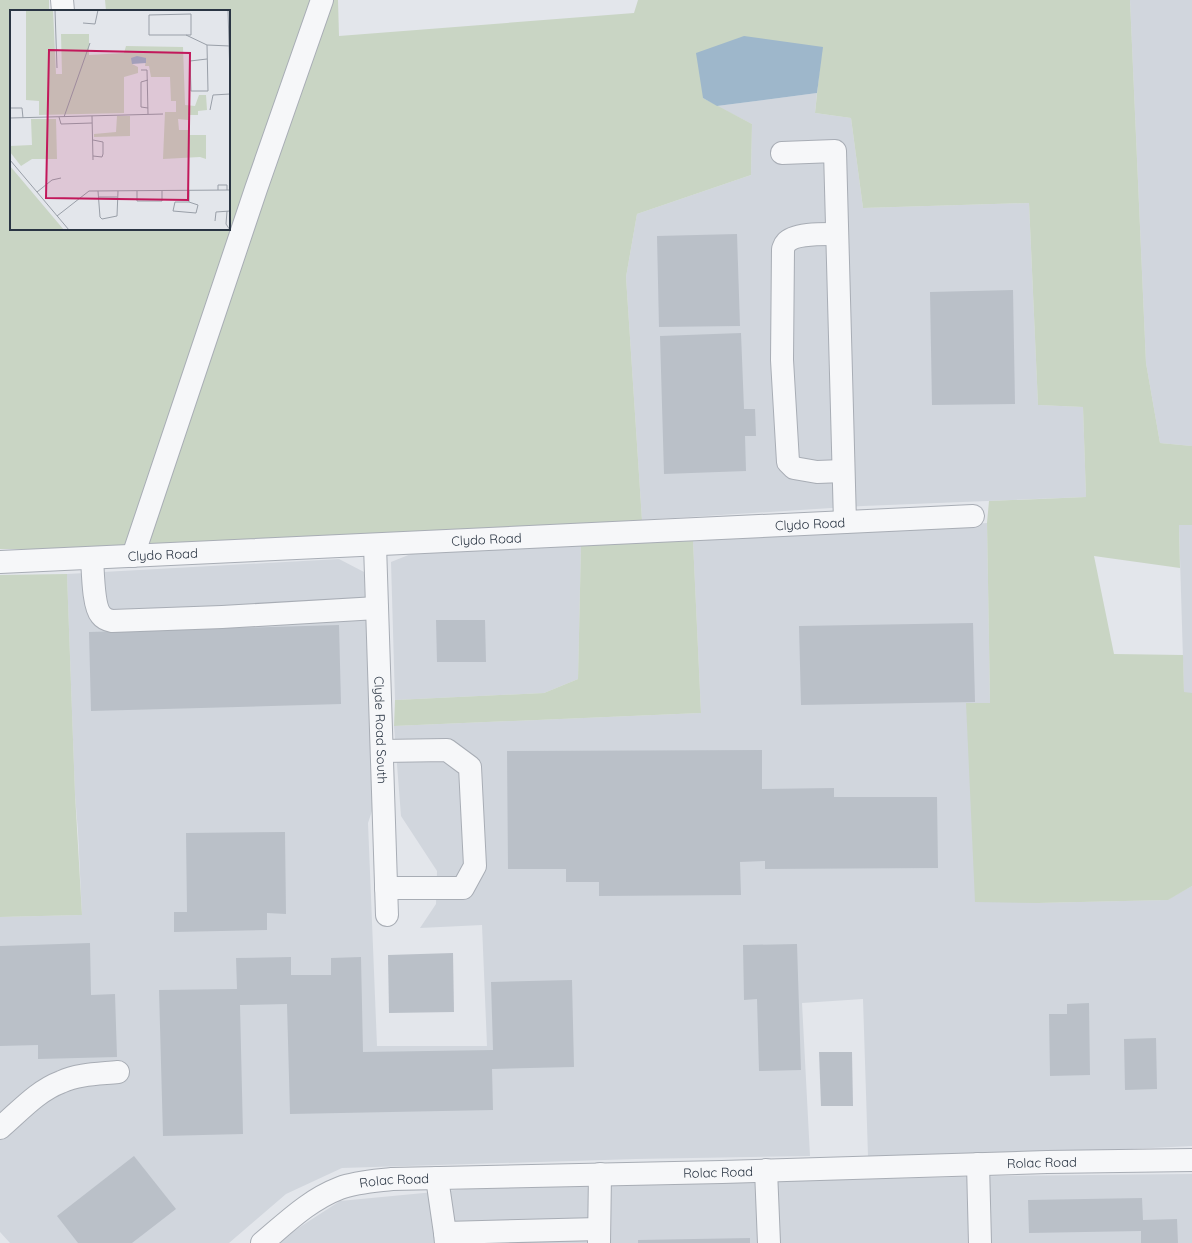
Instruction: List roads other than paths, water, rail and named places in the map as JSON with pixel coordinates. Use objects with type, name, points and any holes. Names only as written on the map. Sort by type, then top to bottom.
[{"type":"street","points":[[62,0],[63,10]]},
{"type":"street","points":[[133,556],[256,189],[322,0]]},
{"type":"street","points":[[782,153],[835,151],[845,522]]},
{"type":"street","points":[[837,234],[814,234],[794,238],[786,242],[783,249],[782,360],[788,462],[794,468],[817,472],[843,471]]},
{"type":"street","name":"Clydo Road","points":[[0,562],[973,516]]},
{"type":"street","name":"Clyde Road South","points":[[375,544],[387,915]]},
{"type":"street","points":[[92,558],[98,611],[105,619],[112,621],[222,617],[377,608]]},
{"type":"street","points":[[382,751],[447,750],[470,767],[475,866],[463,888],[386,888]]},
{"type":"street","points":[[0,1128],[41,1092],[61,1081],[84,1075],[118,1072]]},
{"type":"street","name":"Rolac Road","points":[[262,1243],[309,1204],[340,1188],[357,1183],[392,1179],[1192,1160]]},
{"type":"street","points":[[978,1164],[980,1243]]},
{"type":"street","points":[[766,1170],[769,1243]]},
{"type":"street","points":[[437,1178],[446,1238],[599,1236],[600,1174]]},
{"type":"water","points":[[744,36],[823,47],[817,93],[717,106],[703,98],[696,53]]}]
